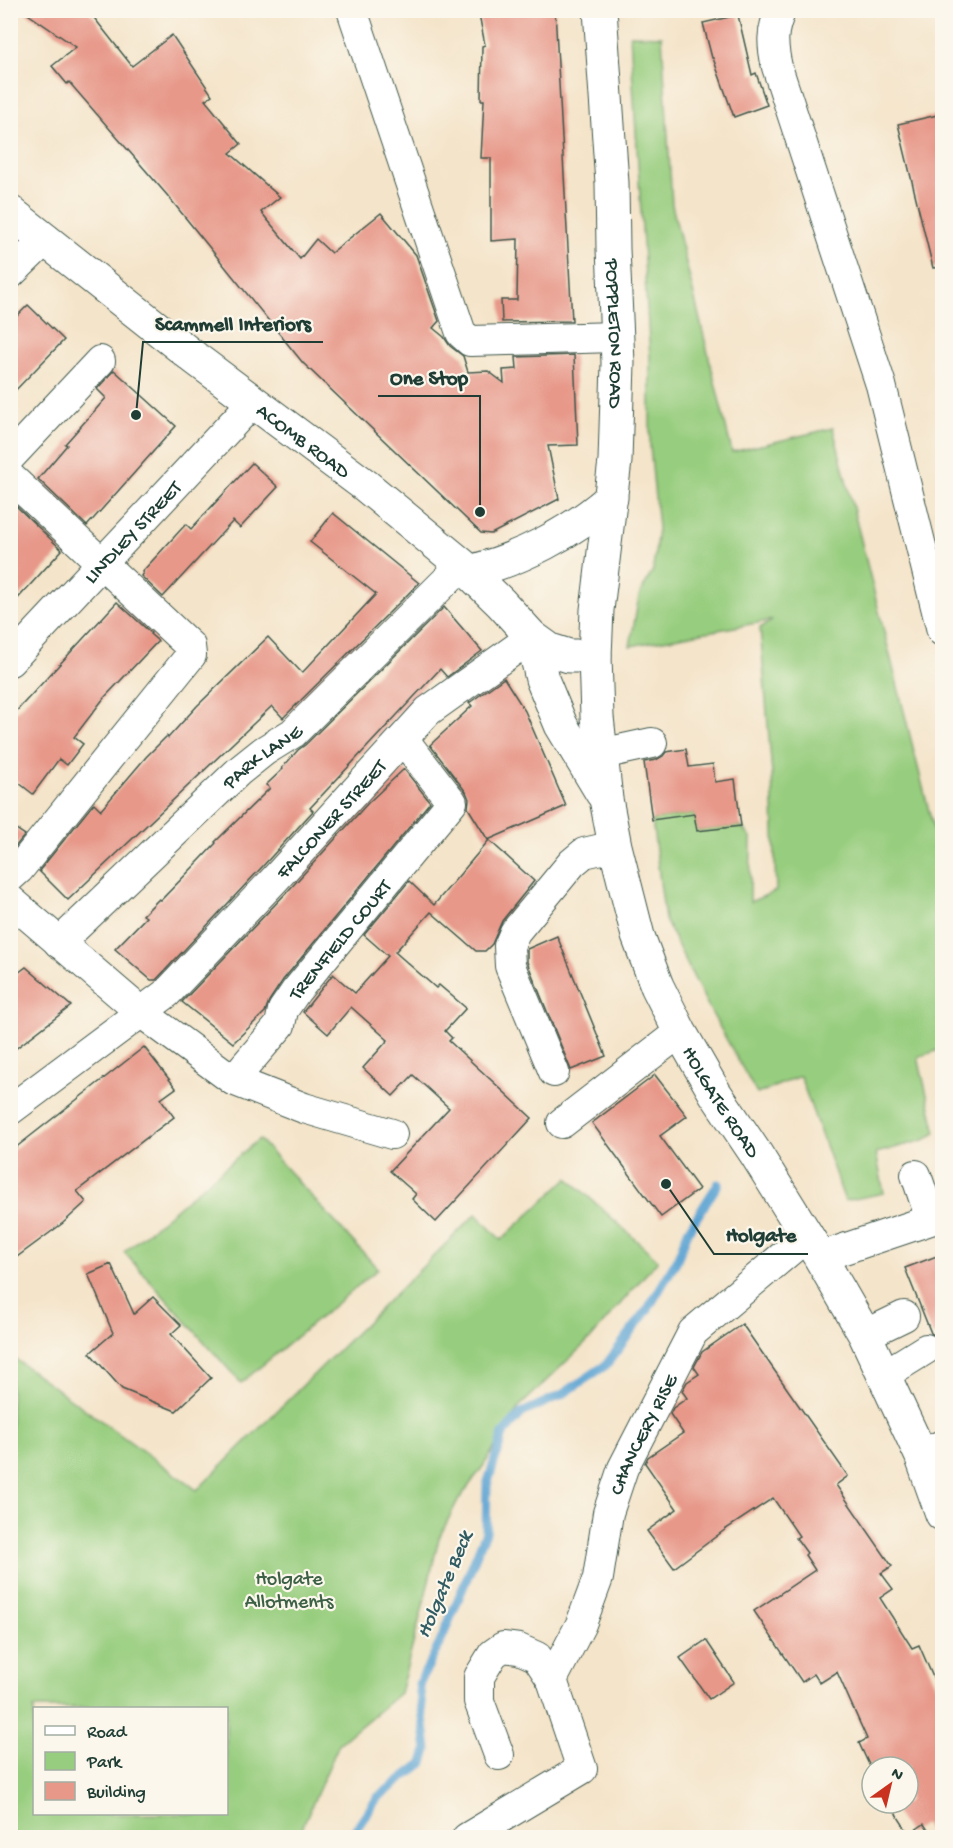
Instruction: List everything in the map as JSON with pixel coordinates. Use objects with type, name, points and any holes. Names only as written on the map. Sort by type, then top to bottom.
[{"type":"main road","name":"POPPLETON ROAD","points":[[595,656],[597,610],[617,428],[618,363],[612,183],[600,10]]},
{"type":"main road","name":"ACOMB ROAD","points":[[10,212],[196,359],[366,486],[465,568],[532,638],[550,650],[569,656],[595,656]]},
{"type":"main road","points":[[465,568],[510,560],[569,530],[593,514],[611,498]]},
{"type":"main road","points":[[532,638],[542,679],[561,725],[606,799]]},
{"type":"main road","name":"HOLGATE ROAD","points":[[595,656],[597,717],[606,799],[615,846],[638,936],[657,986],[680,1032],[716,1093],[814,1246],[865,1335],[884,1375],[932,1450],[942,1514]]},
{"type":"street","points":[[352,10],[461,333],[470,340],[616,337]]},
{"type":"street","points":[[781,10],[775,22],[772,45],[777,67],[881,385],[942,631]]},
{"type":"street","points":[[10,274],[46,239]]},
{"type":"street","points":[[10,457],[100,361]]},
{"type":"street","name":"LINDLEY STREET","points":[[10,661],[253,402]]},
{"type":"street","points":[[10,477],[190,646],[191,655],[10,878]]},
{"type":"street","name":"PARK LANE","points":[[59,943],[238,771],[293,733],[465,568]]},
{"type":"street","name":"FALCONER STREET","points":[[10,1110],[167,993],[429,711],[532,638]]},
{"type":"street","name":"TRENFIELD COURT","points":[[233,1080],[280,1025],[283,1011],[296,991],[452,802],[403,739]]},
{"type":"street","points":[[601,754],[652,743]]},
{"type":"street","points":[[554,1072],[510,966],[509,946],[515,932],[572,863],[585,853],[615,846]]},
{"type":"street","points":[[10,900],[142,1013],[233,1080],[304,1108],[392,1134]]},
{"type":"street","points":[[562,1123],[680,1032]]},
{"type":"street","points":[[814,1246],[937,1217],[916,1175]]},
{"type":"street","name":"CHANCERY RISE","points":[[552,1680],[581,1623],[598,1578],[608,1513],[623,1468],[693,1332],[814,1246]]},
{"type":"street","points":[[865,1335],[904,1317]]},
{"type":"street","points":[[884,1375],[926,1349]]},
{"type":"street","points":[[467,1838],[582,1769],[552,1680],[537,1657],[519,1649],[503,1647],[493,1654],[479,1677],[479,1701],[499,1755]]},
{"type":"green space","points":[[630,35],[662,36],[672,205],[732,452],[833,428],[942,863],[942,1049],[918,1057],[936,1133],[924,1140],[876,1153],[884,1193],[845,1201],[800,1076],[757,1094],[709,1008],[665,920],[652,820],[694,814],[697,831],[741,826],[751,838],[750,902],[776,891],[772,774],[760,628],[773,620],[630,646],[639,596],[653,570],[658,528],[650,447],[650,358]]},
{"type":"green space","points":[[259,1139],[378,1269],[241,1383],[124,1252]]},
{"type":"green space","name":"Holgate Allotments","points":[[568,1178],[658,1260],[591,1338],[519,1407],[484,1465],[457,1502],[439,1538],[400,1693],[339,1744],[301,1830],[291,1838],[11,1837],[11,1356],[197,1490],[476,1214],[501,1240]]},
{"type":"building","points":[[22,10],[88,10],[132,66],[172,35],[212,95],[205,100],[241,144],[230,153],[280,197],[261,212],[300,259],[316,239],[331,253],[381,213],[416,255],[439,321],[433,328],[463,356],[468,372],[488,371],[504,383],[503,370],[517,369],[516,357],[574,355],[578,445],[548,446],[559,499],[491,534],[481,533],[303,363],[167,195],[69,82],[67,84],[52,66],[76,47]]},
{"type":"building","points":[[494,10],[555,10],[572,321],[502,322],[501,300],[517,300],[518,239],[491,241],[491,158],[481,158],[484,100],[481,100],[482,46],[485,45],[479,14],[494,13]]},
{"type":"building","points":[[738,15],[752,75],[756,73],[767,105],[734,117],[712,58],[703,23]]},
{"type":"building","points":[[942,114],[942,267],[933,268],[898,124]]},
{"type":"building","points":[[28,305],[64,340],[10,396],[10,323]]},
{"type":"building","points":[[114,370],[176,426],[87,526],[38,479],[67,445],[65,444],[106,398],[97,389]]},
{"type":"building","points":[[252,463],[278,487],[240,528],[233,521],[163,597],[141,576],[142,572],[186,524],[191,529]]},
{"type":"building","points":[[15,505],[62,550],[10,607],[10,511]]},
{"type":"building","points":[[333,513],[419,583],[283,718],[272,706],[68,900],[39,871],[94,803],[101,810],[146,757],[167,736],[168,738],[197,706],[268,637],[302,673],[376,594],[310,542]]},
{"type":"building","points":[[117,602],[158,641],[104,698],[74,737],[83,744],[67,765],[59,759],[33,794],[10,776],[10,718]]},
{"type":"building","points":[[444,607],[482,651],[447,677],[440,669],[310,808],[313,811],[156,980],[151,980],[115,949],[146,917],[143,915],[159,899],[161,900],[270,788],[266,785],[298,750]]},
{"type":"building","points":[[504,678],[525,711],[566,806],[488,840],[468,808],[469,799],[466,792],[430,745],[472,706],[469,703]]},
{"type":"building","points":[[686,749],[689,767],[713,764],[715,782],[735,779],[741,826],[697,831],[694,814],[652,820],[644,762],[656,760],[666,752]]},
{"type":"building","points":[[404,769],[430,802],[283,980],[269,1001],[265,1012],[233,1043],[182,1002],[368,803]]},
{"type":"building","points":[[10,825],[25,835],[15,847],[10,843]]},
{"type":"building","points":[[489,840],[534,881],[502,921],[492,944],[485,951],[476,951],[431,912],[395,952],[436,988],[439,985],[466,1008],[445,1031],[452,1038],[449,1041],[532,1118],[436,1222],[412,1199],[416,1194],[390,1171],[449,1108],[413,1075],[393,1096],[363,1068],[388,1040],[351,1007],[328,1034],[303,1012],[333,974],[355,993],[388,956],[364,935],[409,881],[434,905]]},
{"type":"building","points":[[557,936],[606,1056],[571,1070],[527,962],[527,949]]},
{"type":"building","points":[[26,967],[71,1006],[10,1053],[10,979]]},
{"type":"building","points":[[144,1047],[176,1088],[161,1099],[174,1117],[77,1191],[86,1202],[63,1223],[10,1262],[10,1152]]},
{"type":"building","points":[[655,1075],[687,1116],[660,1136],[699,1189],[661,1217],[592,1123]]},
{"type":"building","points":[[942,1254],[942,1346],[940,1339],[931,1333],[905,1268]]},
{"type":"building","points":[[111,1264],[134,1314],[153,1297],[181,1325],[171,1334],[211,1378],[176,1411],[122,1389],[90,1353],[113,1333],[88,1274]]},
{"type":"building","points":[[742,1324],[848,1476],[836,1485],[892,1566],[881,1573],[893,1589],[880,1598],[912,1648],[919,1645],[942,1698],[942,1838],[933,1838],[924,1824],[909,1834],[897,1815],[920,1815],[920,1755],[865,1755],[859,1743],[867,1739],[837,1672],[820,1683],[814,1674],[802,1682],[754,1611],[815,1570],[805,1555],[807,1553],[796,1538],[799,1536],[773,1498],[726,1529],[674,1568],[647,1531],[677,1509],[645,1463],[648,1457],[683,1433],[670,1414],[673,1408],[687,1398],[682,1391],[687,1382],[699,1374],[694,1367],[702,1352]]},
{"type":"building","points":[[706,1640],[734,1682],[709,1699],[680,1658]]},
{"type":"waterway","name":"Holgate Beck","points":[[350,1838],[378,1797],[423,1763],[427,1750],[419,1684],[440,1643],[486,1532],[487,1485],[503,1434],[522,1413],[563,1394],[606,1365],[648,1309],[677,1260],[688,1231],[718,1184]]},
{"type":"place","name":"Scammell Interiors","points":[[136,415]]},
{"type":"place","name":"One Stop","points":[[480,512]]},
{"type":"place","name":"Holgate","points":[[666,1184]]}]
